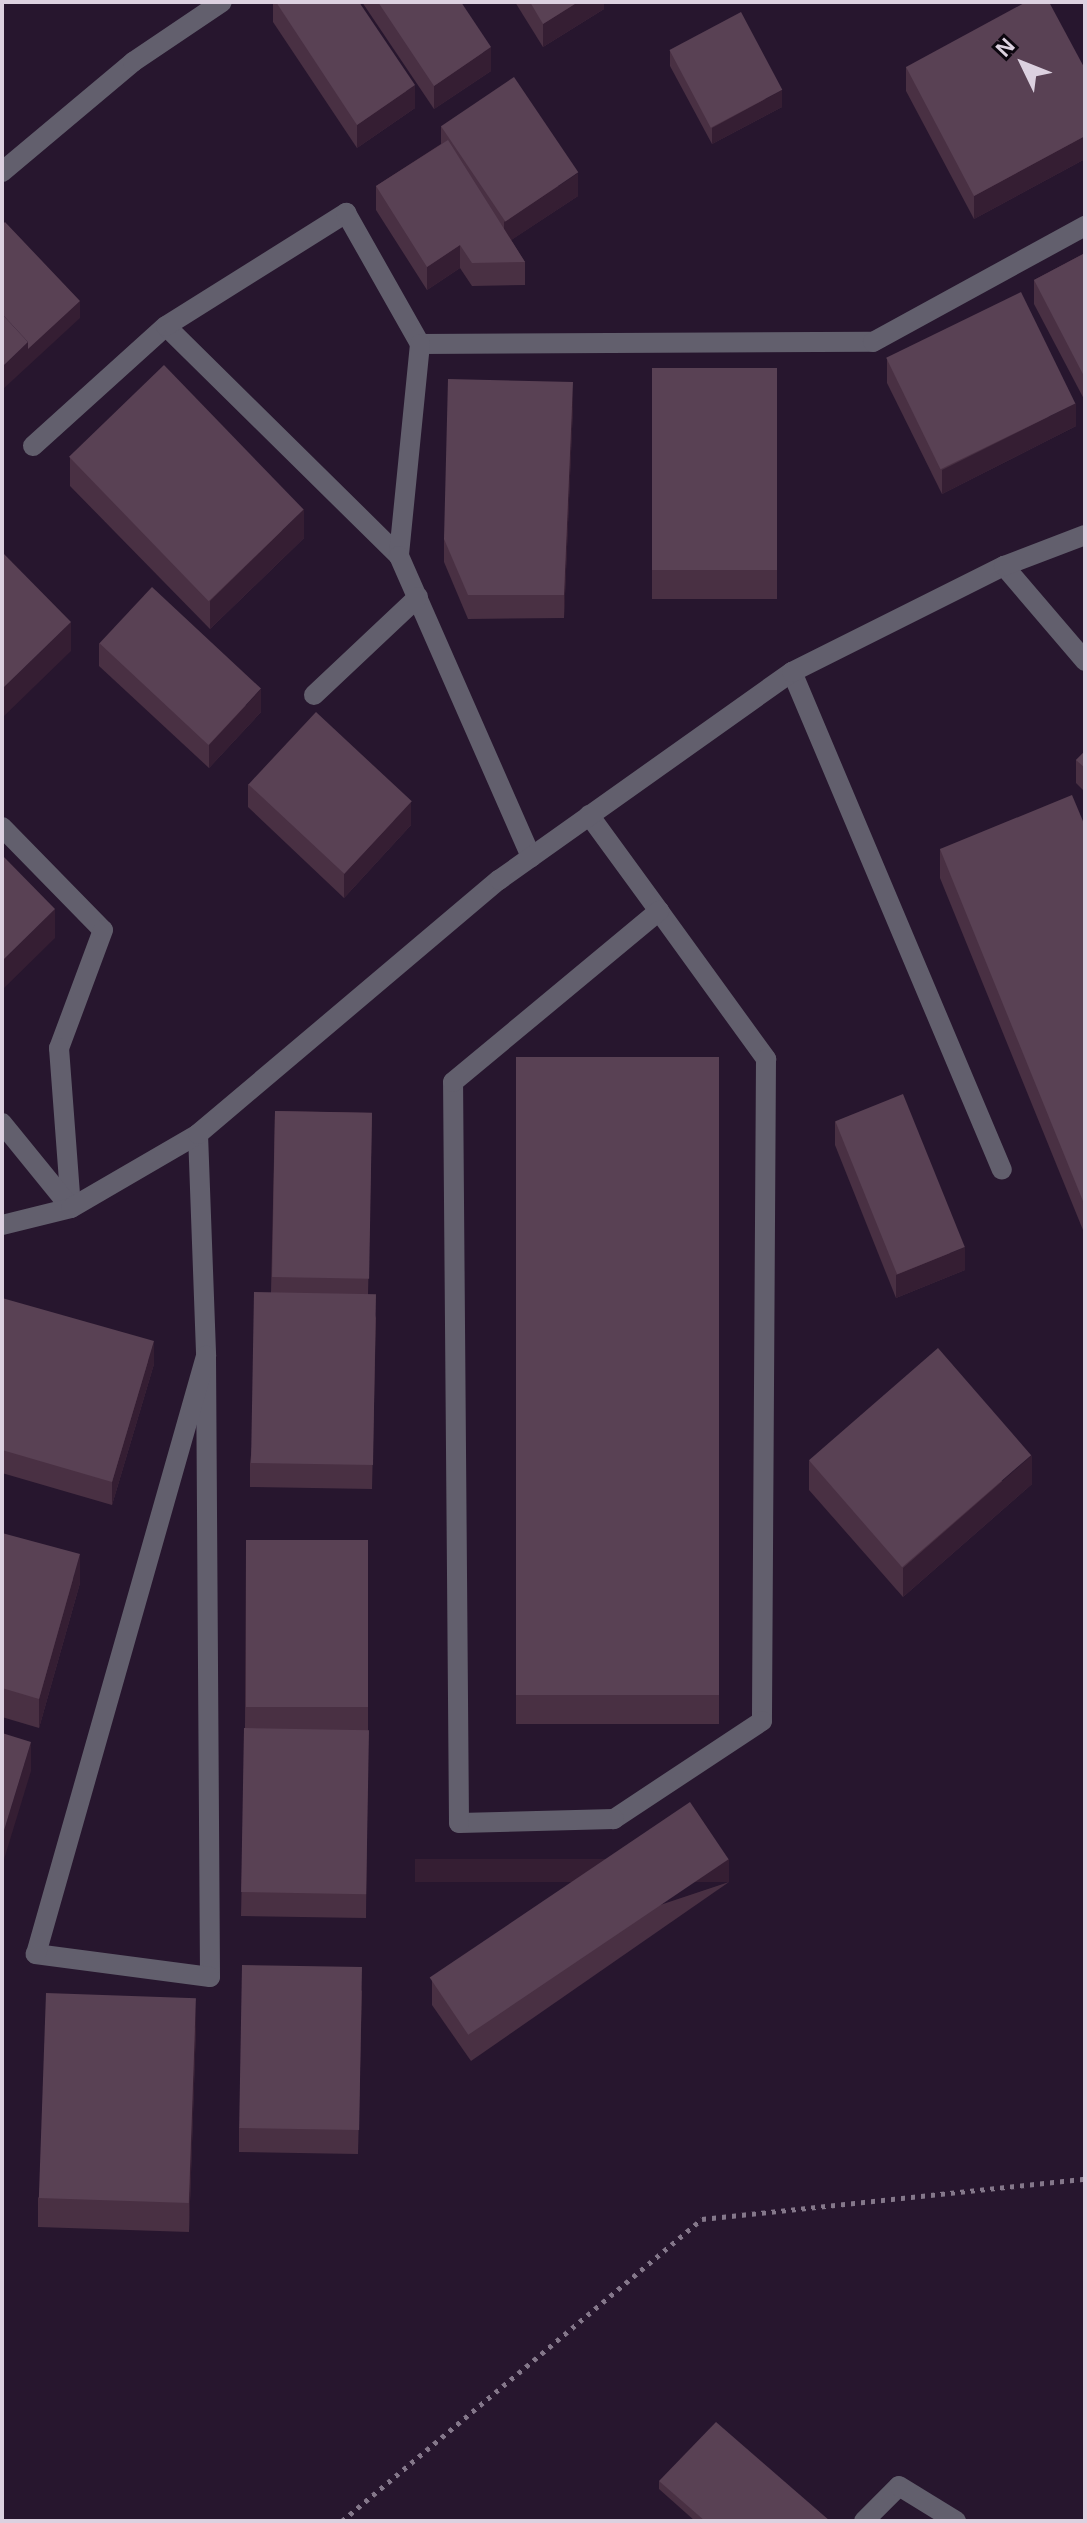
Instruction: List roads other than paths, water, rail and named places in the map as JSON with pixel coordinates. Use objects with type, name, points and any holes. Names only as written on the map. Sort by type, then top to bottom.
[{"type":"street","points":[[2,172],[133,62],[222,2]]},
{"type":"street","points":[[33,446],[166,326],[346,213],[420,344],[399,556]]},
{"type":"street","points":[[420,344],[873,342],[1085,226]]},
{"type":"street","points":[[166,326],[399,556],[531,857]]},
{"type":"street","points":[[2,1225],[71,1208],[198,1134],[531,857],[792,672],[1004,566],[1085,535]]},
{"type":"street","points":[[1004,566],[1085,661]]},
{"type":"street","points":[[314,695],[418,597]]},
{"type":"street","points":[[792,672],[1002,1170]]},
{"type":"street","points":[[589,815],[659,911],[766,1059],[762,1721],[614,1819],[459,1823],[453,1082],[659,911]]},
{"type":"street","points":[[2,827],[103,930],[59,1048],[71,1208]]},
{"type":"street","points":[[2,1123],[71,1208]]},
{"type":"street","points":[[198,1134],[206,1356],[210,1977],[36,1954],[206,1356]]},
{"type":"street","points":[[864,2521],[899,2486],[956,2521]]}]
